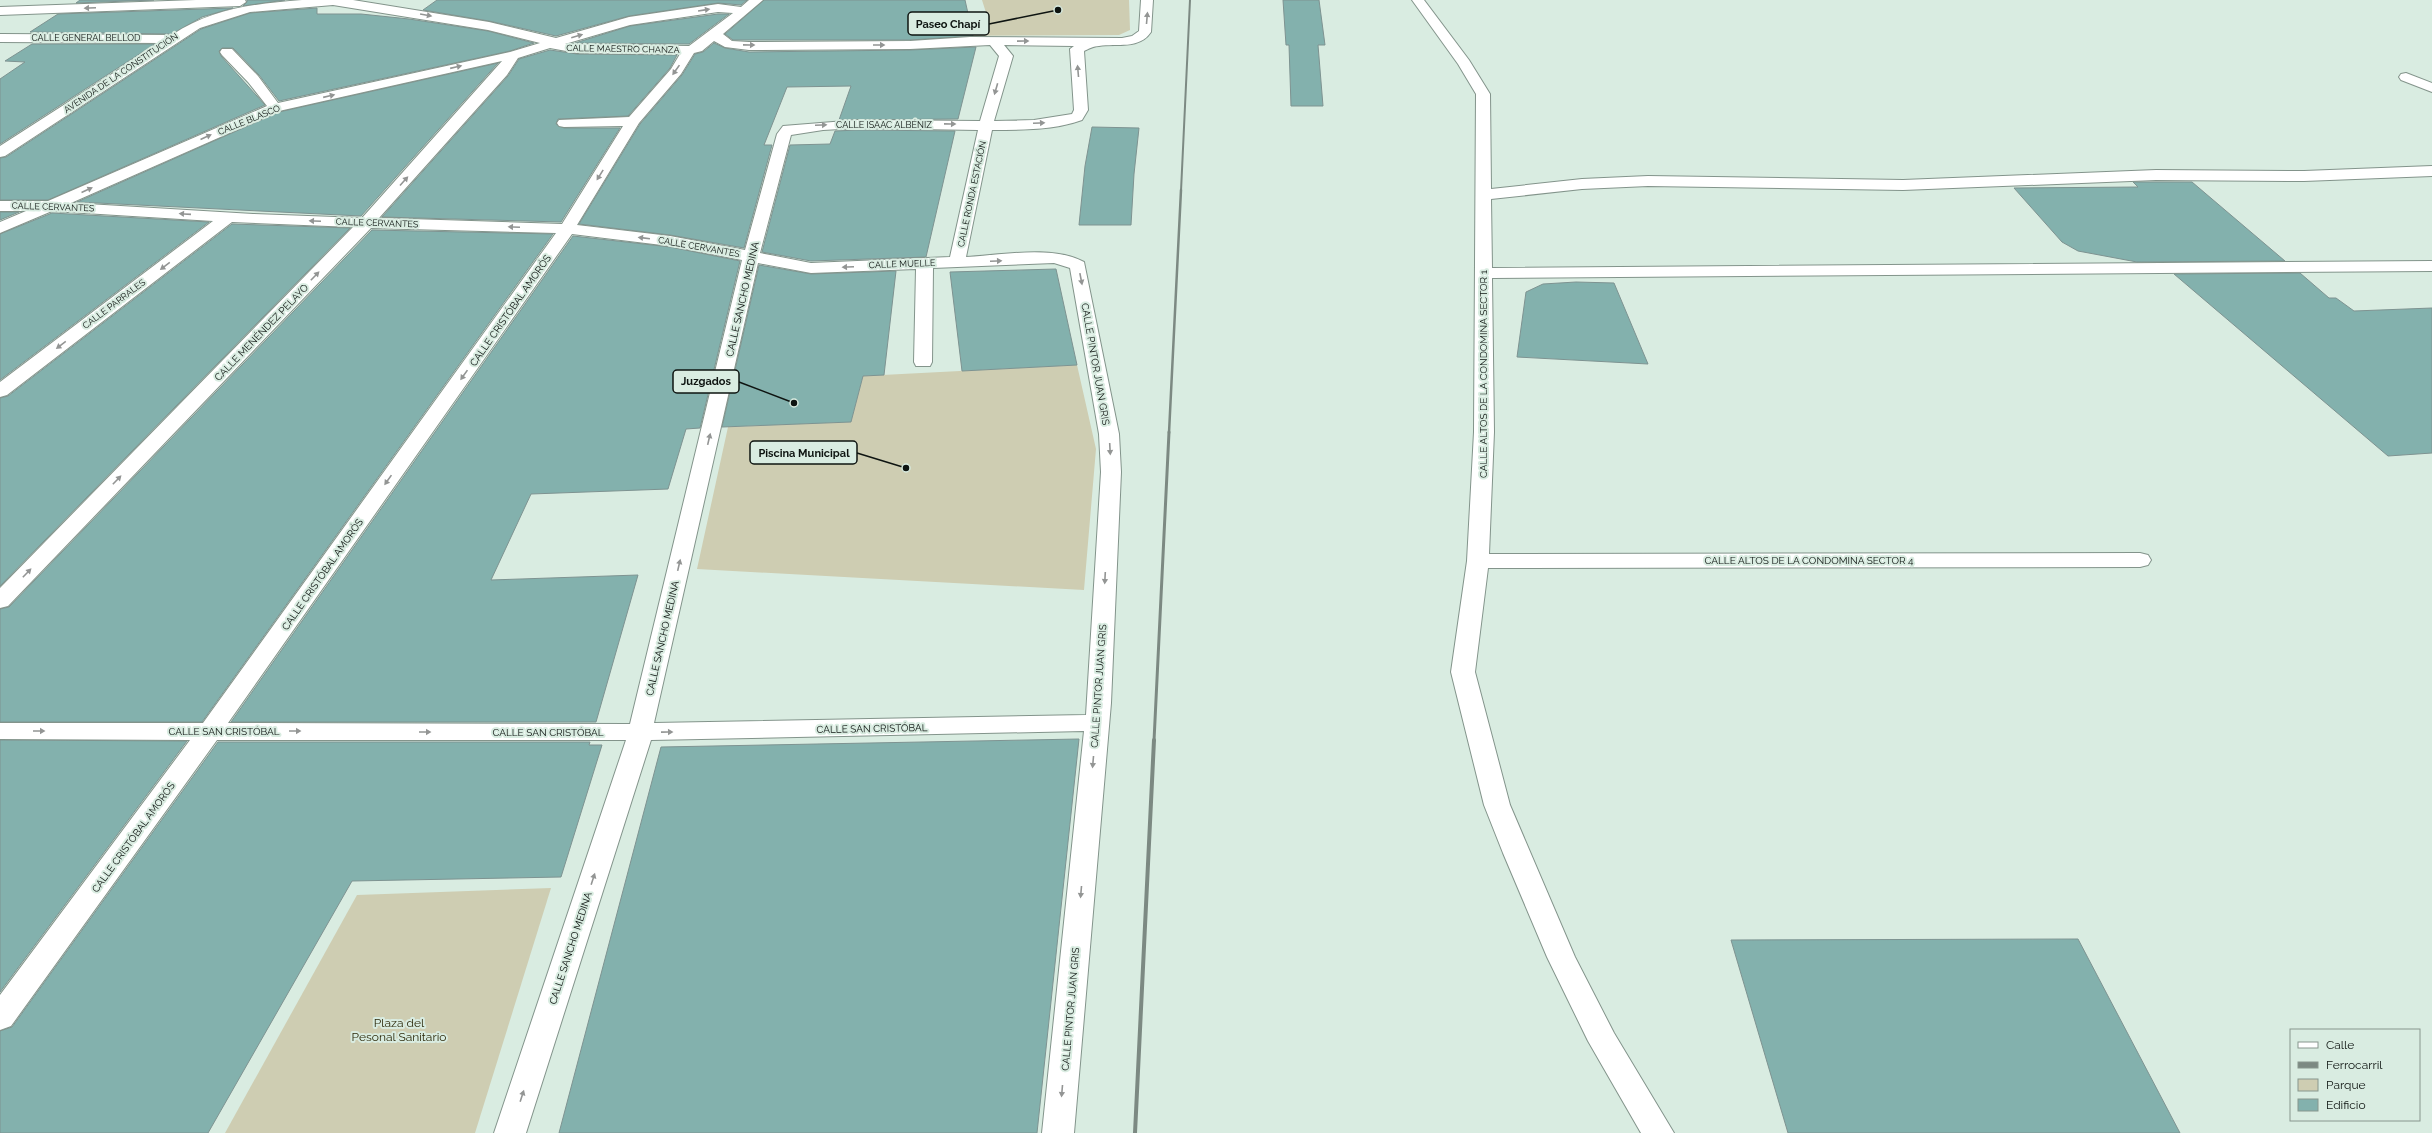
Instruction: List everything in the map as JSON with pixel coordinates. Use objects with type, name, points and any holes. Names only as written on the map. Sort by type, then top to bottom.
[{"type":"street","points":[[0,11],[347,0]]},
{"type":"street","points":[[689,50],[697,48],[740,12],[758,0]]},
{"type":"street","points":[[716,32],[717,37],[724,42],[749,46],[994,42],[1117,42],[1136,38],[1145,32],[1147,0]]},
{"type":"street","name":"CALLE ALTOS DE LA CONDOMINA SECTOR 1","points":[[1418,0],[1482,90],[1484,432],[1478,560],[1463,672],[1497,805],[1561,957],[1603,1042],[1658,1133]]},
{"type":"street","name":"CALLE MAESTRO CHANZA","points":[[332,1],[489,26],[539,42],[577,49],[689,50]]},
{"type":"street","name":"CALLE MAESTRO CHANZA","points":[[383,8],[394,7],[410,1]]},
{"type":"street","name":"AVENIDA DE LA CONSTITUCIÓN","points":[[0,152],[172,39],[202,23],[244,4]]},
{"type":"street","name":"CALLE BLASCO","points":[[0,228],[275,108],[513,55],[539,42],[561,40],[629,21],[722,7],[736,8],[740,12]]},
{"type":"street","name":"CALLE GENERAL BELLOD","points":[[0,38],[172,39]]},
{"type":"street","name":"CALLE RONDA ESTACIÓN","points":[[957,262],[986,125],[1006,56],[994,42]]},
{"type":"street","points":[[986,125],[1057,122],[1077,117],[1081,110],[1077,49],[1096,42]]},
{"type":"street","name":"CALLE CRISTÓBAL AMORÓS","points":[[0,1018],[210,731],[567,229],[633,121],[676,72],[689,50]]},
{"type":"street","points":[[227,52],[253,79],[275,108]]},
{"type":"street","name":"CALLE MENÉNDEZ PELAYO","points":[[0,602],[366,223],[502,72],[513,55]]},
{"type":"street","points":[[2406,77],[2432,88]]},
{"type":"street","points":[[564,123],[633,121]]},
{"type":"street","name":"CALLE ISAAC ALBÉNIZ","points":[[784,134],[788,129],[812,126],[869,123],[986,125]]},
{"type":"street","name":"CALLE SANCHO MEDINA","points":[[510,1133],[640,732],[751,257],[784,134]]},
{"type":"street","points":[[1483,195],[1582,184],[1648,181],[1903,185],[2156,175],[2304,176],[2432,172]]},
{"type":"street","name":"CALLE CERVANTES","points":[[0,206],[50,206],[229,217],[366,223],[567,229],[670,241],[751,257]]},
{"type":"street","name":"CALLE PARRALES","points":[[0,391],[229,217]]},
{"type":"street","name":"CALLE MUELLE","points":[[751,257],[796,267],[811,268],[1054,258]]},
{"type":"street","name":"CALLE PINTOR JUAN GRIS","points":[[1054,258],[1067,260],[1078,266],[1109,434],[1111,472],[1096,723],[1058,1133]]},
{"type":"street","points":[[923,362],[925,264]]},
{"type":"street","points":[[1484,273],[2432,266]]},
{"type":"street","name":"CALLE ALTOS DE LA CONDOMINA SECTOR 4","points":[[1478,560],[2140,560]]},
{"type":"street","name":"CALLE SAN CRISTÓBAL","points":[[0,731],[640,732],[1096,723]]},
{"type":"green space","points":[[982,0],[1129,0],[1130,30],[1119,35],[767,37],[761,20],[988,19]]},
{"type":"green space","points":[[1077,365],[1096,449],[1084,590],[697,569],[728,427],[851,422],[863,376]]},
{"type":"green space","name":"Plaza del Pesonal Sanitario","points":[[551,888],[475,1133],[225,1133],[357,895]]},
{"type":"building","points":[[80,0],[154,0],[76,3]]},
{"type":"building","points":[[247,0],[285,0],[243,6]]},
{"type":"building","points":[[437,0],[747,0],[741,5],[718,3],[629,16],[556,36],[489,21],[423,10]]},
{"type":"building","points":[[764,0],[965,0],[973,36],[910,40],[733,40],[725,34]]},
{"type":"building","points":[[1283,0],[1319,0],[1325,45],[1318,45],[1323,106],[1291,106],[1289,45],[1286,45]]},
{"type":"building","points":[[233,8],[202,17],[172,34],[30,32],[58,14]]},
{"type":"building","points":[[317,8],[317,14],[361,14],[409,19],[488,31],[534,43],[510,51],[279,101],[259,75],[233,48],[222,48],[219,51],[221,56],[265,105],[48,200],[0,200],[0,158],[6,157],[201,29],[250,13]]},
{"type":"building","points":[[718,14],[729,14],[689,44],[575,43],[630,26]]},
{"type":"building","points":[[714,43],[725,48],[749,52],[910,50],[976,47],[958,119],[839,120],[851,86],[787,87],[764,145],[772,145],[744,248],[670,235],[579,224],[640,124],[682,75],[695,54],[703,52]]},
{"type":"building","points":[[32,44],[155,44],[0,144],[0,79],[25,62],[5,61]]},
{"type":"building","points":[[550,50],[577,54],[677,55],[670,68],[628,116],[558,119],[556,124],[564,128],[620,128],[561,222],[382,217],[508,76],[519,59]]},
{"type":"building","points":[[498,63],[361,216],[77,202],[279,112]]},
{"type":"building","points":[[1092,127],[1139,128],[1134,174],[1131,225],[1079,225],[1085,166]]},
{"type":"building","points":[[835,131],[955,131],[926,257],[811,261],[762,252],[790,145],[830,144]]},
{"type":"building","points":[[2133,182],[2192,182],[2285,261],[2137,262],[2078,251],[2062,242],[2014,188],[2138,187]]},
{"type":"building","points":[[0,212],[19,212],[0,220]]},
{"type":"building","points":[[52,213],[209,222],[0,380],[0,234]]},
{"type":"building","points":[[232,224],[350,228],[0,586],[0,398],[8,396]]},
{"type":"building","points":[[372,230],[553,234],[202,722],[0,722],[0,609],[9,607]]},
{"type":"building","points":[[573,236],[670,247],[740,261],[700,428],[686,429],[668,489],[531,494],[491,580],[638,575],[596,722],[231,722]]},
{"type":"building","points":[[759,265],[811,274],[896,271],[884,375],[863,376],[851,422],[722,427]]},
{"type":"building","points":[[1056,269],[1077,365],[962,371],[950,272]]},
{"type":"building","points":[[2300,273],[2329,298],[2336,298],[2354,311],[2432,308],[2432,453],[2388,456],[2174,274]]},
{"type":"building","points":[[1576,282],[1614,283],[1648,364],[1517,357],[1526,292],[1543,284]]},
{"type":"building","points":[[1079,739],[1037,1133],[559,1133],[661,747]]},
{"type":"building","points":[[0,740],[187,741],[0,992]]},
{"type":"building","points":[[218,742],[590,742],[589,745],[602,745],[561,877],[352,881],[208,1133],[0,1133],[0,1031],[12,1027]]},
{"type":"building","points":[[2078,939],[2180,1133],[1788,1133],[1731,940]]},
{"type":"railway","points":[[1181,191],[1190,0]]},
{"type":"railway","points":[[1169,433],[1181,190]]},
{"type":"railway","points":[[1154,741],[1169,432]]},
{"type":"railway","points":[[1135,1133],[1154,740]]},
{"type":"place","name":"Paseo Chapí","points":[[1058,10]]},
{"type":"place","name":"Juzgados","points":[[794,403]]},
{"type":"place","name":"Piscina Municipal","points":[[906,468]]}]
